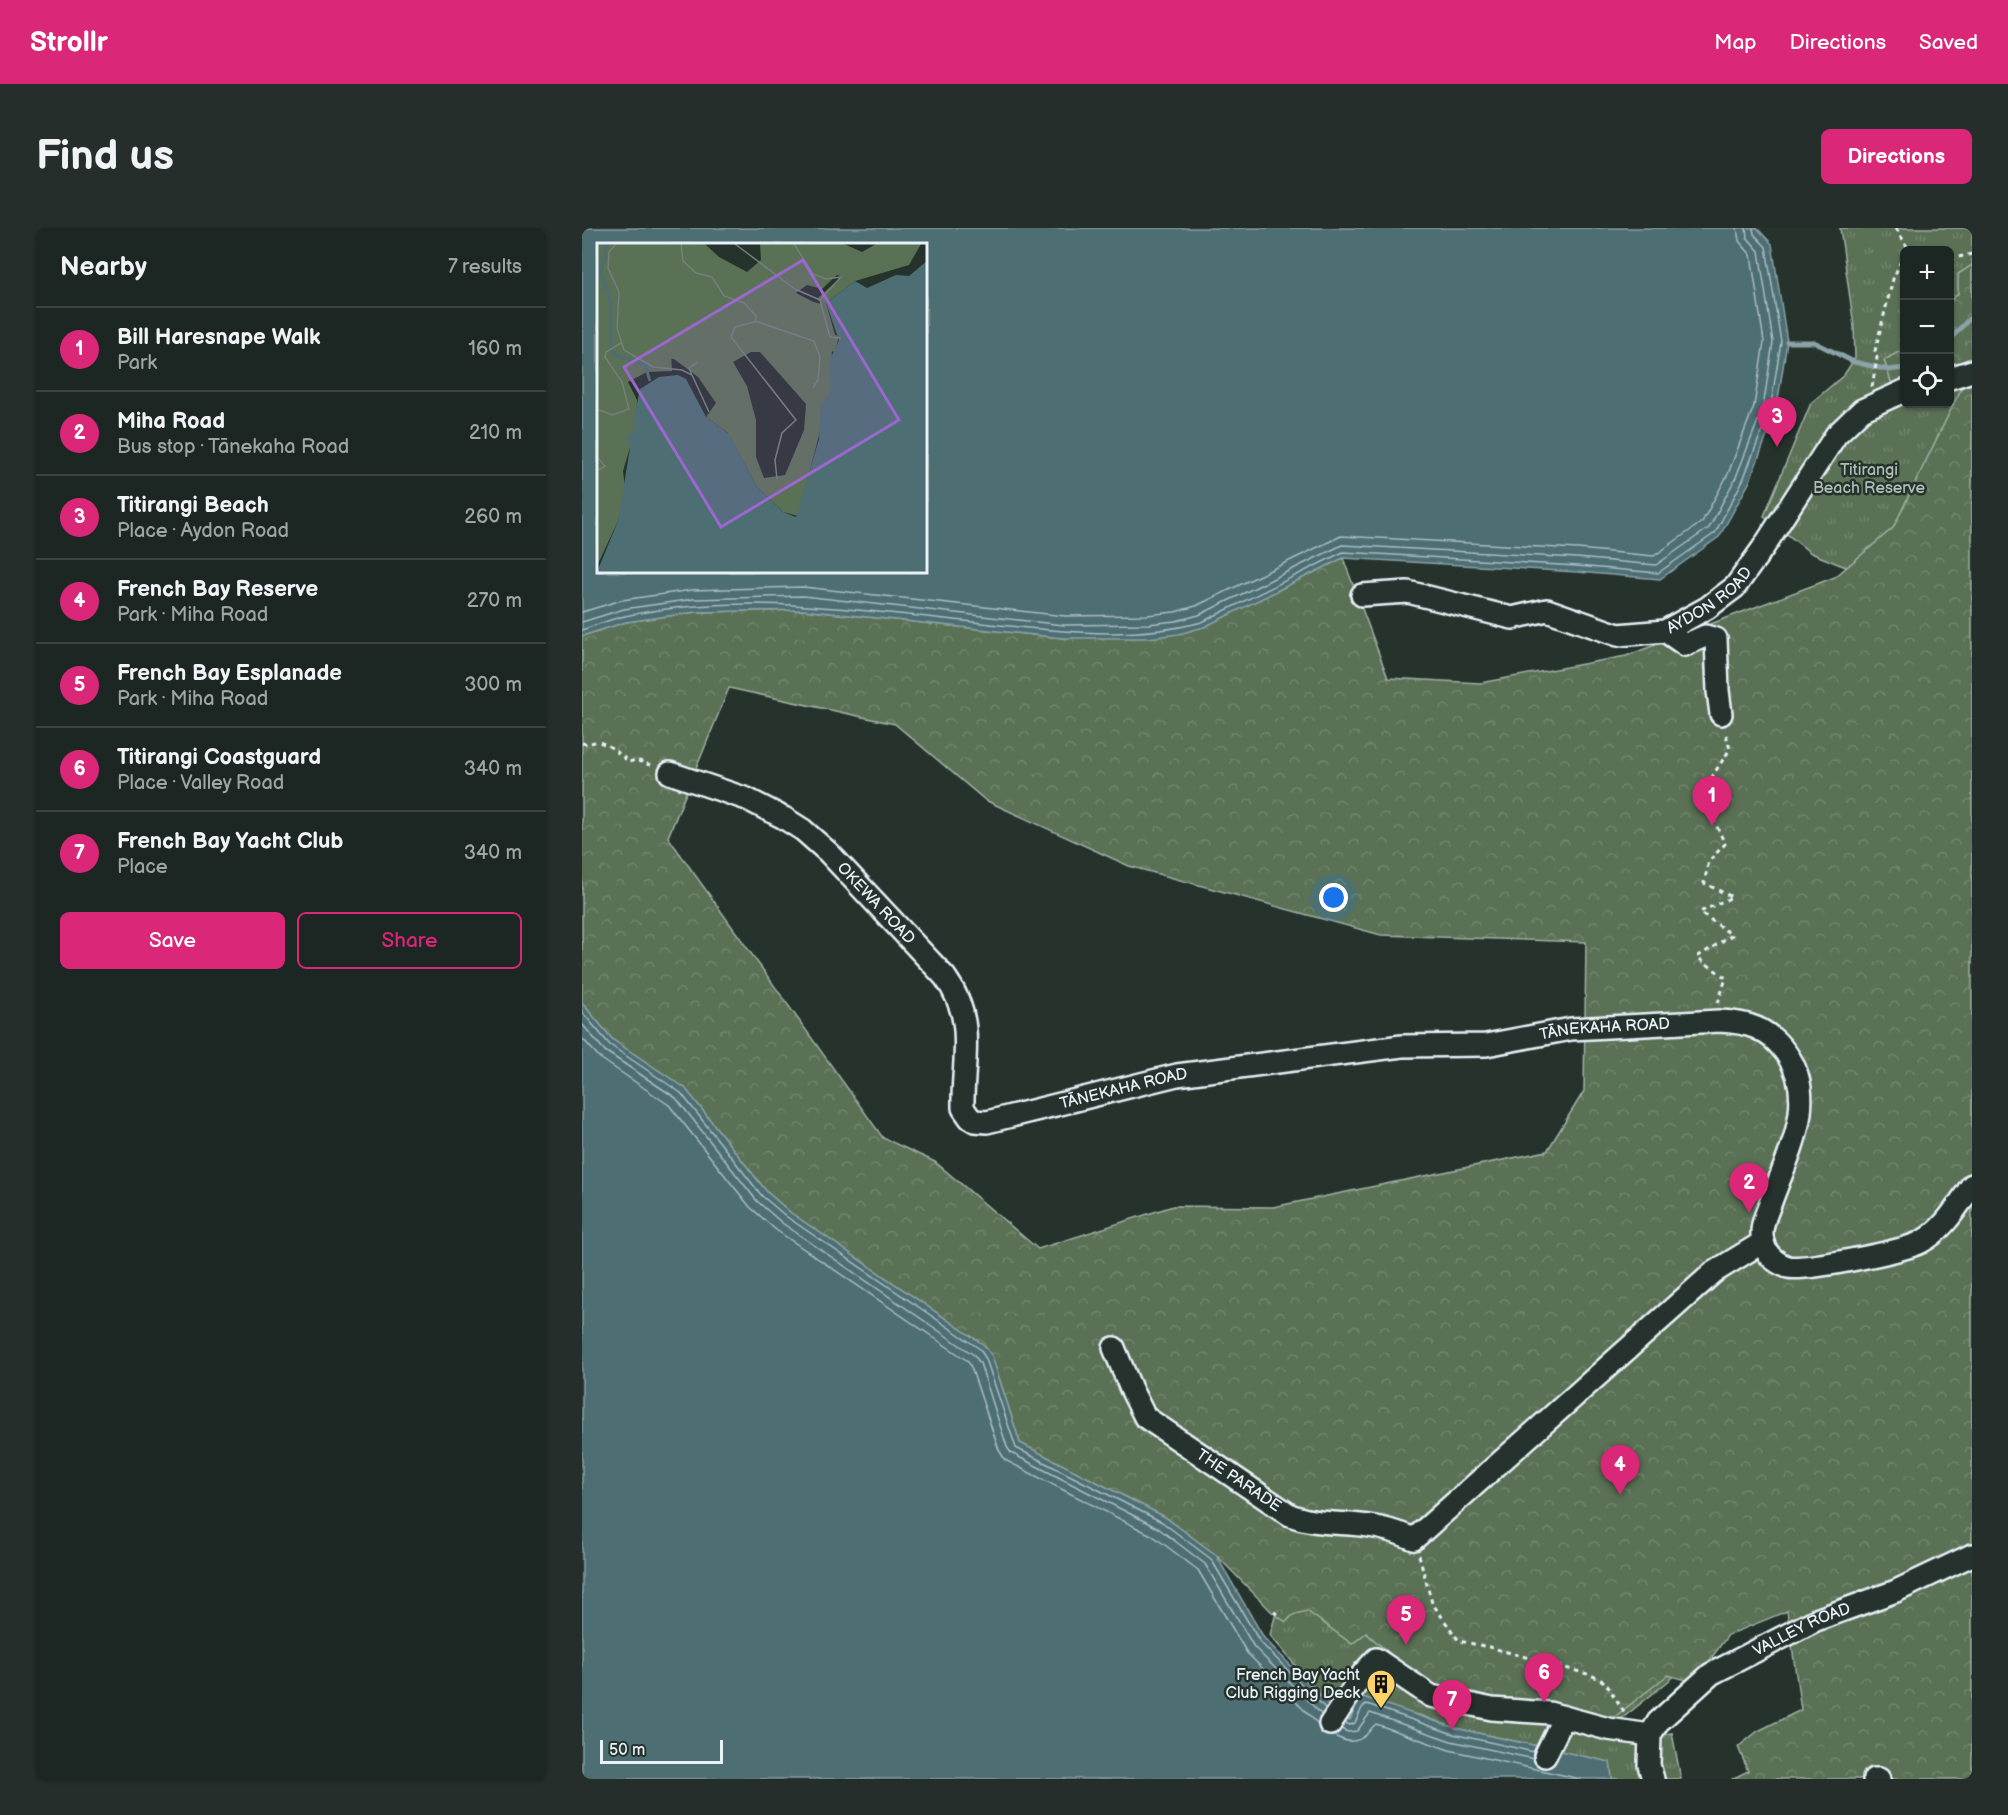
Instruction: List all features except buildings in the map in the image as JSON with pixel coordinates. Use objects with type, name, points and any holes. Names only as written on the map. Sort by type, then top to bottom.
[{"type":"street","points":[[1954,377],[1972,371]]},
{"type":"street","name":"AYDON ROAD","points":[[1362,595],[1408,592],[1512,618],[1547,610],[1618,635],[1665,631],[1707,608],[1735,586],[1763,548],[1836,435],[1862,410],[1900,393]]},
{"type":"street","points":[[1665,631],[1684,645],[1705,636],[1716,639],[1721,714]]},
{"type":"street","name":"OKEWA ROAD","points":[[670,773],[747,799],[803,830],[829,853],[945,977],[960,1002],[967,1029],[963,1108],[970,1118]]},
{"type":"street","name":"TĀNEKAHA ROAD","points":[[970,1118],[987,1122],[1177,1075],[1402,1046],[1486,1045],[1571,1029],[1719,1021],[1740,1022],[1753,1025],[1781,1046],[1791,1060],[1802,1087],[1802,1108],[1797,1129],[1763,1224],[1763,1242]]},
{"type":"street","points":[[1414,1539],[1714,1272],[1763,1242],[1772,1258],[1780,1264],[1795,1268],[1897,1251],[1922,1242],[1944,1225],[1972,1185]]},
{"type":"street","name":"THE PARADE","points":[[1114,1348],[1145,1417],[1290,1515],[1312,1521],[1369,1526],[1414,1539]]},
{"type":"street","name":"VALLEY ROAD","points":[[1650,1735],[1658,1722],[1711,1674],[1816,1620],[1896,1591],[1972,1555]]},
{"type":"street","points":[[1330,1724],[1376,1659],[1431,1696],[1492,1709],[1549,1713],[1608,1729],[1650,1735],[1649,1765],[1653,1779]]},
{"type":"street","points":[[1545,1756],[1564,1717]]},
{"type":"street","points":[[1874,1779],[1879,1779]]},
{"type":"path","points":[[1896,228],[1905,246]]},
{"type":"path","points":[[1954,258],[1972,254]]},
{"type":"path","points":[[1873,374],[1877,358],[1875,351],[1893,279],[1900,264]]},
{"type":"path","points":[[1719,1021],[1718,1003],[1726,978],[1697,957],[1732,935],[1700,912],[1732,897],[1704,883],[1710,861],[1725,844],[1710,812],[1713,775],[1730,749],[1721,714]]},
{"type":"path","points":[[582,743],[587,745],[597,742],[610,747],[629,762],[636,760],[670,773]]},
{"type":"path","points":[[1414,1539],[1432,1603],[1459,1641],[1490,1647],[1591,1675],[1605,1682],[1625,1714]]},
{"type":"green space","name":"Titirangi Beach Reserve","points":[[1840,228],[1972,228],[1972,483],[1888,584],[1811,553],[1764,516],[1811,403],[1844,375],[1855,358],[1854,326]]},
{"type":"green space","points":[[1972,265],[1972,1779],[1732,1779],[1748,1771],[1738,1747],[1758,1731],[1801,1710],[1787,1611],[1728,1635],[1694,1682],[1668,1675],[1608,1722],[1461,1709],[1415,1675],[1366,1633],[1352,1644],[1307,1611],[1293,1615],[1286,1622],[1272,1612],[1216,1555],[1165,1517],[1020,1443],[992,1356],[984,1345],[791,1213],[767,1192],[685,1088],[613,1040],[582,1003],[582,636],[626,622],[696,612],[803,610],[1063,638],[1204,627],[1343,558],[1388,678],[1480,683],[1626,656],[1835,577],[1893,528],[1952,408],[1954,408],[1963,385],[1959,366],[1954,364],[1954,298],[1958,294],[1958,274]],"holes":[[[729,688],[895,724],[985,800],[1129,866],[1381,935],[1586,942],[1584,1091],[1547,1151],[1273,1207],[1173,1206],[1038,1249],[935,1162],[883,1138],[668,837]]]},
{"type":"green space","points":[[1900,351],[1900,381],[1891,382],[1884,360]]},
{"type":"green space","points":[[1280,1598],[1687,1666],[1619,1721],[1626,1742],[1672,1733],[1681,1779],[1612,1779],[1610,1762],[1455,1728],[1419,1715],[1357,1705],[1350,1720],[1325,1701],[1270,1635]]},
{"type":"water","points":[[582,228],[1757,228],[1772,244],[1787,342],[1776,412],[1749,483],[1719,537],[1660,579],[1343,558],[1204,627],[1179,634],[1149,638],[1063,638],[803,610],[696,612],[626,622],[582,636]]},
{"type":"water","points":[[582,1003],[613,1040],[685,1088],[767,1192],[791,1213],[984,1345],[992,1356],[1020,1443],[1165,1517],[1216,1555],[1264,1638],[1325,1701],[1350,1720],[1363,1697],[1455,1728],[1610,1762],[1612,1779],[582,1779]]},
{"type":"waterway","points":[[1954,335],[1972,316]]},
{"type":"waterway","points":[[1787,342],[1814,342],[1854,362],[1889,370],[1900,369]]},
{"type":"place","name":"Titirangi Beach","points":[[1777,447]]},
{"type":"place","name":"Bill Haresnape Walk","points":[[1712,826]]},
{"type":"place","name":"Miha Road","points":[[1749,1213]]},
{"type":"place","name":"French Bay Reserve","points":[[1620,1495]]},
{"type":"place","name":"French Bay Esplanade","points":[[1406,1645]]},
{"type":"place","name":"Titirangi Coastguard","points":[[1544,1703]]},
{"type":"place","name":"French Bay Yacht Club Rigging Deck","points":[[1381,1710]]},
{"type":"place","name":"French Bay Yacht Club","points":[[1452,1730]]}]
